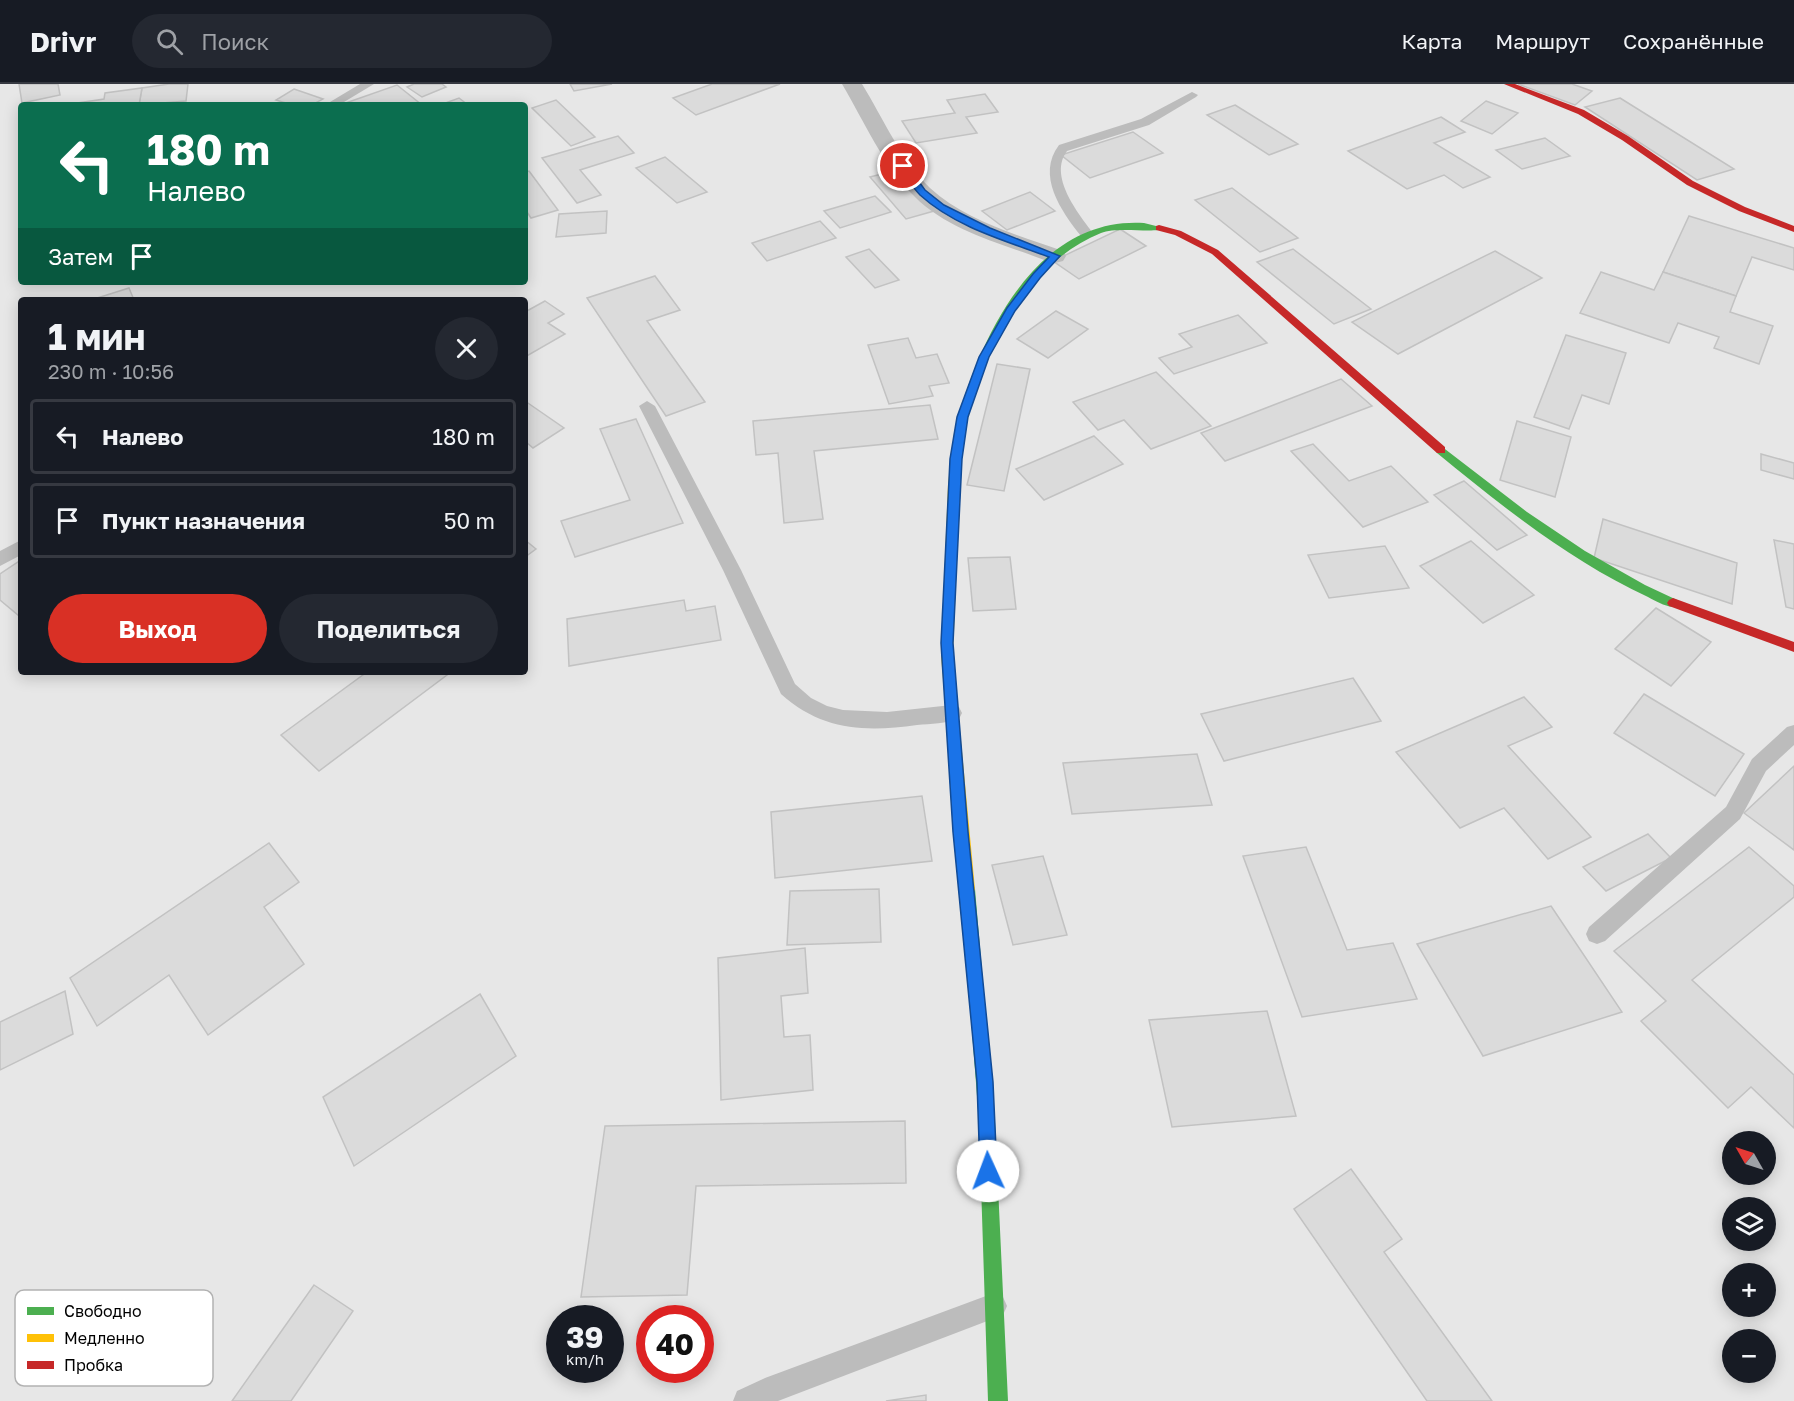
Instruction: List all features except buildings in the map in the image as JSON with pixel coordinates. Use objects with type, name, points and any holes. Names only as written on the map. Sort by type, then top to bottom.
[{"type":"street","points":[[852,84],[903,166],[922,192],[941,207],[987,230],[1055,256]]},
{"type":"street","points":[[1508,84],[1586,115],[1625,138],[1690,183],[1742,208],[1794,229]]},
{"type":"street","points":[[998,1401],[985,1082],[960,832],[947,643],[956,459],[962,417],[984,357],[999,326],[1036,276],[1055,256],[1086,233],[1103,228],[1143,225],[1166,229],[1198,241],[1215,252],[1344,368],[1455,462],[1561,544],[1653,595],[1685,609],[1794,647]]},
{"type":"lane","points":[[336,102],[368,84]]},
{"type":"lane","points":[[1086,233],[1067,210],[1053,162],[1057,154],[1063,148],[1145,122],[1192,95]]},
{"type":"lane","points":[[647,406],[732,570],[788,689],[799,701],[825,715],[840,718],[890,720],[952,713]]},
{"type":"lane","points":[[0,560],[18,548]]},
{"type":"lane","points":[[1597,934],[1733,813],[1760,765],[1794,733]]},
{"type":"lane","points":[[747,1401],[775,1388],[994,1306]]},
{"type":"shaded area","points":[[0,84],[1794,84],[1794,1401],[0,1401]]},
{"type":"traffic: fast","points":[[959,433],[966,404],[990,343],[1006,313],[1048,262],[1072,243],[1100,230],[1129,226],[1159,228]]},
{"type":"traffic: fast","points":[[1441,450],[1551,535],[1610,572],[1673,603]]},
{"type":"traffic: fast","points":[[968,889],[987,1122],[998,1401]]},
{"type":"traffic: slow","points":[[959,433],[954,484],[947,656],[968,889]]},
{"type":"traffic: jam","points":[[1508,84],[1581,112],[1625,138],[1690,183],[1742,209],[1794,229]]},
{"type":"traffic: jam","points":[[1159,228],[1178,233],[1215,252],[1441,450]]},
{"type":"traffic: jam","points":[[1673,603],[1794,647]]},
{"type":"route","points":[[903,166],[922,192],[941,207],[987,230],[1055,256],[1036,276],[999,326],[984,357],[962,417],[956,459],[947,643],[960,832],[985,1082],[988,1171]]}]
